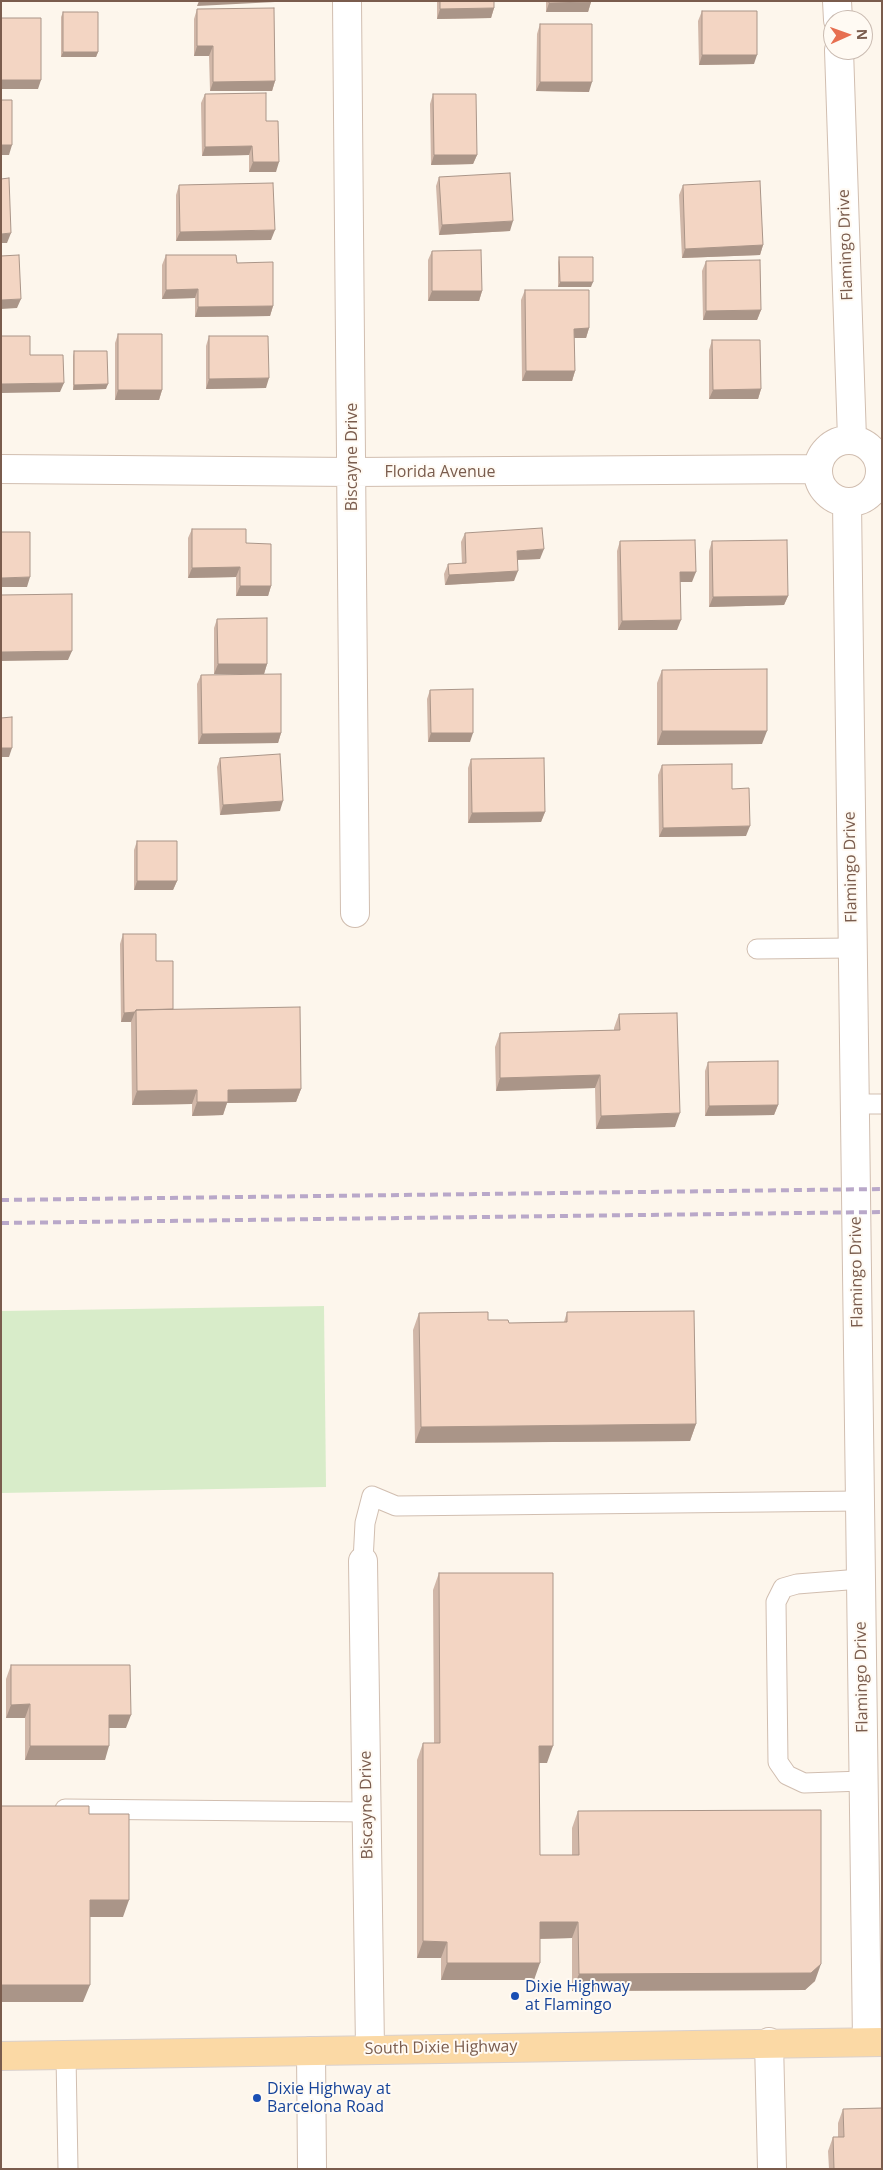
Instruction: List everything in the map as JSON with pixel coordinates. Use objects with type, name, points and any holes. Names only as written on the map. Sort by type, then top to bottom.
[{"type":"main road","name":"South Dixie Highway","points":[[1,2056],[769,2042],[874,2042]]},
{"type":"street","name":"Biscayne Drive","points":[[347,1],[355,913]]},
{"type":"street","name":"Flamingo Drive","points":[[839,60],[852,439]]},
{"type":"street","points":[[852,439],[861,442],[875,453],[881,470],[879,480],[867,497],[858,501],[848,502],[838,500],[823,488],[819,479],[818,469],[820,459],[826,450],[842,440],[852,439]]},
{"type":"street","name":"Florida Avenue","points":[[1,469],[352,472],[818,469]]},
{"type":"street","name":"Flamingo Drive","points":[[848,502],[863,1782],[873,1810],[874,2042]]},
{"type":"street","name":"Biscayne Drive","points":[[363,1561],[370,2050]]},
{"type":"street","points":[[769,2042],[772,2169]]},
{"type":"street","points":[[311,2051],[312,2169]]},
{"type":"lane","points":[[757,949],[852,948]]},
{"type":"lane","points":[[854,1104],[882,1104]]},
{"type":"lane","points":[[363,1561],[365,1523],[372,1496],[396,1506],[859,1501]]},
{"type":"lane","points":[[860,1579],[797,1584],[783,1588],[776,1602],[778,1762],[787,1774],[804,1783],[863,1782]]},
{"type":"lane","points":[[51,1809],[367,1812]]},
{"type":"lane","points":[[66,2056],[68,2169]]},
{"type":"green space","points":[[324,1306],[326,1487],[1,1493],[1,1311]]},
{"type":"building","points":[[440,1],[494,1],[494,8],[440,9]]},
{"type":"building","points":[[549,1],[591,1],[591,2],[549,3]]},
{"type":"building","points":[[274,8],[275,81],[213,82],[213,46],[197,46],[197,9]]},
{"type":"building","points":[[702,11],[757,11],[757,55],[702,55]]},
{"type":"building","points":[[63,12],[98,12],[98,52],[63,52]]},
{"type":"building","points":[[1,18],[41,18],[41,80],[1,80]]},
{"type":"building","points":[[540,24],[592,24],[592,82],[540,82]]},
{"type":"building","points":[[266,93],[266,121],[278,121],[279,162],[253,162],[252,146],[205,147],[205,94]]},
{"type":"building","points":[[433,94],[476,94],[477,155],[434,155]]},
{"type":"building","points":[[1,100],[12,100],[12,145],[1,145]]},
{"type":"building","points":[[510,173],[513,221],[442,225],[439,177]]},
{"type":"building","points":[[9,178],[11,233],[1,234],[1,179]]},
{"type":"building","points":[[760,181],[763,245],[685,249],[683,185]]},
{"type":"building","points":[[273,183],[275,230],[180,232],[179,185]]},
{"type":"building","points":[[481,250],[482,291],[432,291],[432,251]]},
{"type":"building","points":[[19,255],[21,299],[1,300],[1,256]]},
{"type":"building","points":[[166,255],[236,255],[237,263],[273,262],[273,306],[198,307],[198,289],[166,290]]},
{"type":"building","points":[[559,257],[593,257],[593,282],[560,282]]},
{"type":"building","points":[[760,260],[761,310],[706,311],[706,261]]},
{"type":"building","points":[[525,290],[589,290],[589,328],[574,329],[575,371],[526,371]]},
{"type":"building","points":[[118,334],[162,334],[162,390],[118,390]]},
{"type":"building","points":[[1,336],[30,336],[30,355],[63,355],[64,383],[1,384]]},
{"type":"building","points":[[209,336],[268,336],[269,378],[209,379]]},
{"type":"building","points":[[712,340],[760,340],[761,389],[713,390]]},
{"type":"building","points":[[74,351],[107,351],[108,384],[74,385]]},
{"type":"building","points":[[542,528],[544,549],[517,551],[518,571],[449,575],[448,564],[466,563],[465,533]]},
{"type":"building","points":[[192,529],[246,529],[246,543],[271,544],[271,586],[240,586],[240,567],[192,568]]},
{"type":"building","points":[[1,532],[30,532],[30,577],[1,578]]},
{"type":"building","points":[[695,540],[696,572],[680,572],[681,620],[622,621],[620,541]]},
{"type":"building","points":[[787,540],[788,596],[713,597],[712,541]]},
{"type":"building","points":[[72,594],[72,651],[1,652],[1,595]]},
{"type":"building","points":[[267,618],[267,664],[218,664],[217,619]]},
{"type":"building","points":[[767,669],[767,731],[662,731],[662,670]]},
{"type":"building","points":[[281,674],[281,733],[202,734],[201,675]]},
{"type":"building","points":[[473,689],[473,733],[431,733],[430,690]]},
{"type":"building","points":[[12,717],[12,748],[1,748],[1,718]]},
{"type":"building","points":[[280,754],[283,801],[223,805],[220,758]]},
{"type":"building","points":[[544,758],[545,812],[472,813],[471,759]]},
{"type":"building","points":[[732,764],[732,789],[749,788],[750,826],[663,828],[662,765]]},
{"type":"building","points":[[137,841],[177,841],[177,881],[137,881]]},
{"type":"building","points":[[123,934],[156,934],[156,961],[173,961],[173,1009],[136,1010],[135,1012],[124,1013]]},
{"type":"building","points":[[300,1007],[301,1089],[228,1090],[228,1102],[197,1102],[197,1090],[137,1091],[136,1010]]},
{"type":"building","points":[[677,1013],[680,1113],[601,1116],[600,1075],[500,1078],[500,1033],[620,1030],[619,1014]]},
{"type":"building","points":[[778,1061],[778,1105],[709,1106],[708,1062]]},
{"type":"building","points":[[694,1311],[696,1424],[421,1427],[419,1313],[488,1312],[488,1320],[508,1320],[509,1323],[567,1322],[567,1312]]},
{"type":"building","points":[[439,1573],[553,1573],[553,1746],[539,1746],[540,1855],[579,1855],[578,1811],[821,1810],[821,1964],[811,1973],[579,1974],[578,1922],[540,1922],[540,1963],[447,1963],[447,1942],[423,1941],[423,1743],[440,1743]]},
{"type":"building","points":[[11,1665],[130,1665],[131,1715],[109,1715],[109,1746],[30,1746],[30,1704],[11,1705]]},
{"type":"building","points":[[1,1806],[89,1806],[89,1814],[129,1814],[129,1900],[90,1900],[90,1985],[1,1985]]},
{"type":"building","points":[[882,2108],[882,2169],[834,2169],[833,2137],[844,2137],[843,2109]]},
{"type":"railway","points":[[1,1200],[882,1189]]},
{"type":"railway","points":[[1,1223],[882,1212]]},
{"type":"place","name":"Dixie Highway at Flamingo","points":[[515,1996]]},
{"type":"place","name":"Dixie Highway at Barcelona Road","points":[[257,2098]]}]
